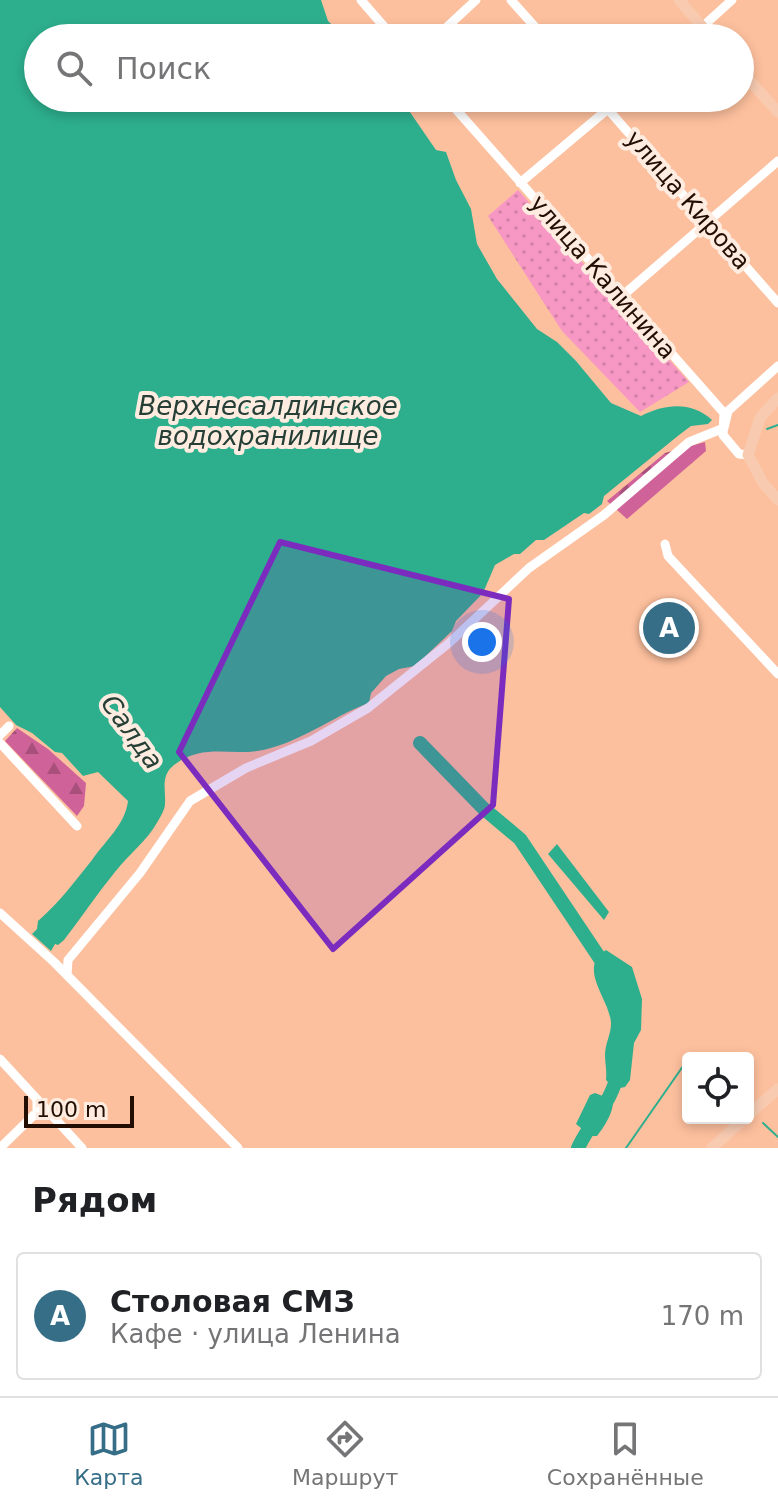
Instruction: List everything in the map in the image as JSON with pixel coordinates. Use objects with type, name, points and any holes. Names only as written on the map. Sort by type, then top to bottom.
[{"type":"main road","points":[[679,0],[699,24]]},
{"type":"main road","points":[[754,85],[778,112]]},
{"type":"main road","points":[[778,398],[760,418],[748,455],[763,483],[778,500]]},
{"type":"main road","points":[[754,1111],[778,1089]]},
{"type":"main road","points":[[712,1148],[739,1124]]},
{"type":"street","points":[[361,0],[382,24]]},
{"type":"street","points":[[450,24],[476,0]]},
{"type":"street","points":[[511,0],[532,24]]},
{"type":"street","points":[[705,24],[732,0]]},
{"type":"street","name":"улица Калинина","points":[[458,112],[724,413],[723,435],[739,454],[748,455]]},
{"type":"street","points":[[520,183],[604,112]]},
{"type":"street","name":"улица Кирова","points":[[611,112],[778,303]]},
{"type":"street","points":[[621,297],[778,161]]},
{"type":"street","points":[[67,975],[68,960],[140,873],[190,801],[246,768],[311,741],[368,708],[449,643],[529,568],[604,515],[689,442],[724,428],[728,411],[778,366]]},
{"type":"street","points":[[665,544],[668,556],[778,674]]},
{"type":"street","points":[[0,735],[9,726]]},
{"type":"street","points":[[0,743],[77,826]]},
{"type":"street","points":[[0,913],[54,962],[238,1148]]},
{"type":"street","points":[[0,1059],[82,1148]]},
{"type":"street","points":[[0,1148],[37,1112],[37,1099]]},
{"type":"highlighted area","points":[[280,542],[509,599],[493,805],[333,949],[179,752]]},
{"type":"green space","points":[[705,442],[706,451],[627,519],[607,501],[665,453]]},
{"type":"green space","points":[[17,728],[48,749],[86,783],[84,806],[77,816],[5,741]]},
{"type":"shaded area","points":[[518,190],[689,382],[640,412],[562,331],[488,216]]},
{"type":"water","name":"Верхнесалдинское водохранилище","points":[[0,0],[321,0],[331,24],[24,24],[24,112],[410,112],[436,150],[446,152],[471,209],[477,244],[497,279],[537,329],[557,342],[576,361],[611,403],[641,416],[668,407],[687,407],[712,420],[708,424],[691,426],[679,435],[604,496],[602,504],[589,514],[584,513],[544,540],[536,540],[520,554],[514,554],[495,565],[483,593],[456,621],[452,631],[415,666],[386,676],[371,693],[369,703],[272,748],[246,752],[205,752],[174,765],[165,778],[164,808],[154,828],[115,872],[64,940],[55,944],[51,951],[32,934],[37,929],[38,921],[66,892],[114,832],[123,818],[128,801],[98,772],[83,776],[62,753],[55,752],[32,733],[16,725],[0,707]]},
{"type":"water","points":[[557,844],[609,912],[604,920],[548,854]]},
{"type":"water","points":[[606,950],[632,967],[642,999],[641,1030],[634,1043],[630,1080],[625,1087],[615,1089],[606,1080],[605,1055],[611,1028],[610,1015],[594,975],[598,957]]},
{"type":"water","points":[[595,1093],[613,1100],[613,1105],[600,1132],[597,1136],[591,1136],[576,1124],[590,1095]]},
{"type":"waterway","points":[[767,429],[778,425]]},
{"type":"waterway","name":"Салда","points":[[420,743],[483,808],[520,839],[607,969]]},
{"type":"waterway","points":[[626,1148],[682,1068]]},
{"type":"waterway","name":"Салда","points":[[578,1148],[611,1093],[617,1073]]},
{"type":"waterway","points":[[763,1123],[778,1137]]},
{"type":"place","name":"Столовая СМЗ","points":[[669,628]]}]
